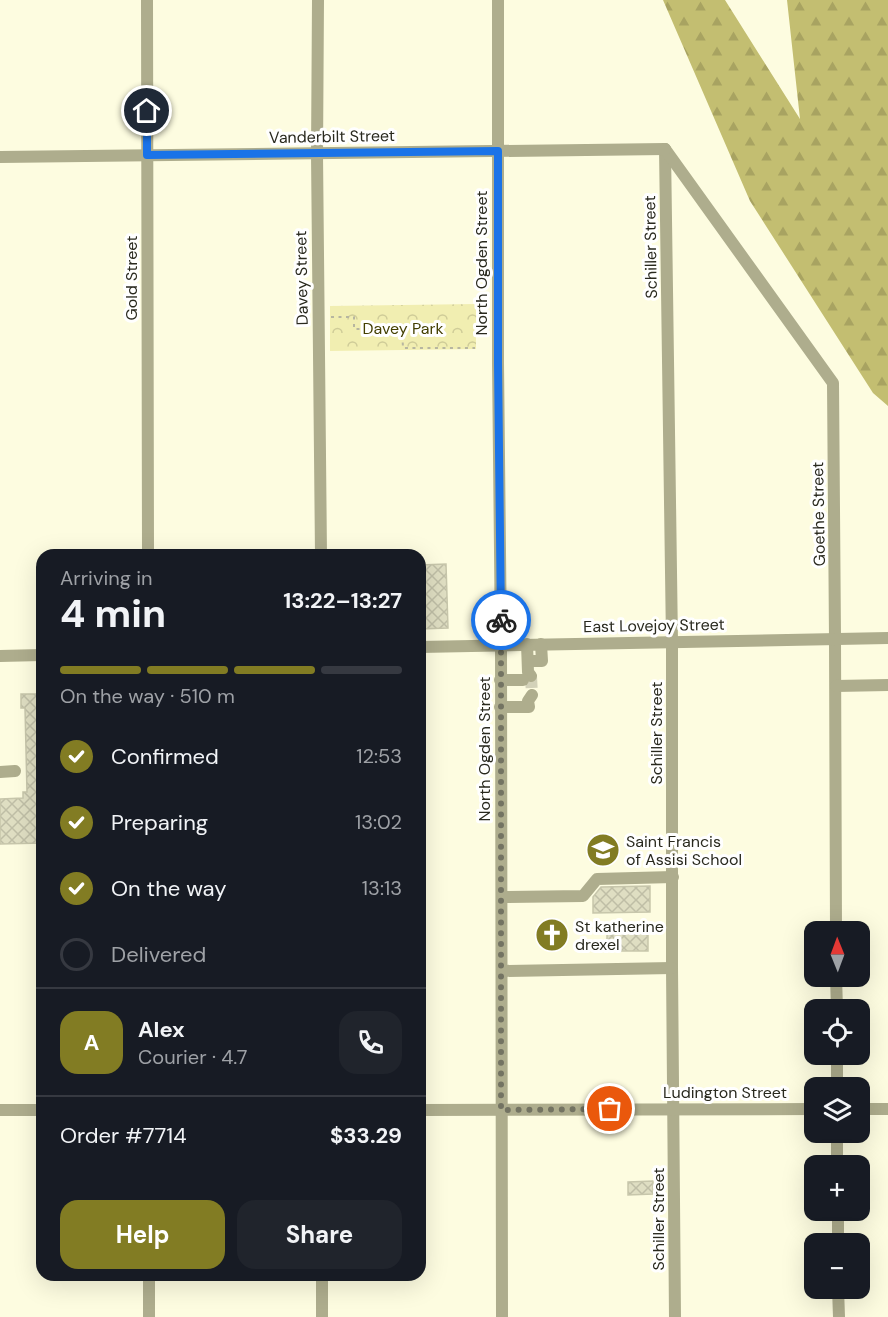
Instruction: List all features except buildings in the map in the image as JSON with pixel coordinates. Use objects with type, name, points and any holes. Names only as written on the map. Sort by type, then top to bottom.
[{"type":"street","name":"Gold Street","points":[[147,0],[148,549]]},
{"type":"street","name":"Davey Street","points":[[318,0],[317,154],[321,549]]},
{"type":"street","name":"North Ogden Street","points":[[498,0],[502,1317]]},
{"type":"street","name":"Vanderbilt Street","points":[[0,157],[665,149]]},
{"type":"street","name":"Goethe Street","points":[[665,149],[833,383],[836,921]]},
{"type":"street","name":"Schiller Street","points":[[665,149],[672,642],[675,1317]]},
{"type":"street","name":"East Lovejoy Street","points":[[426,647],[888,638]]},
{"type":"street","points":[[527,644],[527,673]]},
{"type":"street","points":[[500,680],[527,673],[542,661],[542,644]]},
{"type":"street","points":[[0,656],[36,656]]},
{"type":"street","points":[[836,686],[888,685]]},
{"type":"street","points":[[500,707],[529,707],[528,697]]},
{"type":"street","points":[[0,772],[15,771]]},
{"type":"street","points":[[502,897],[583,896],[597,879],[673,877]]},
{"type":"street","points":[[502,971],[672,968]]},
{"type":"street","name":"Ludington Street","points":[[426,1110],[804,1109]]},
{"type":"street","points":[[870,1109],[888,1109]]},
{"type":"street","points":[[0,1110],[36,1110]]},
{"type":"street","points":[[149,1281],[149,1317]]},
{"type":"street","points":[[322,1281],[322,1317]]},
{"type":"street","points":[[838,1299],[839,1317]]},
{"type":"path","points":[[331,317],[354,317],[354,329],[402,328],[403,348],[475,348]]},
{"type":"green space","points":[[663,0],[725,0],[800,119],[787,0],[888,0],[888,406],[873,393],[750,201]]},
{"type":"green space","name":"Davey Park","points":[[476,304],[476,349],[330,351],[330,306]]},
{"type":"tunnel","points":[[531,676],[532,695]]},
{"type":"way so far","points":[[501,620],[501,1110],[610,1109]]},
{"type":"place","name":"Saint Francis of Assisi School","points":[[603,850]]},
{"type":"place","name":"St katherine drexel","points":[[552,935]]},
{"type":"route","points":[[147,111],[147,155],[498,151],[501,620]]}]
